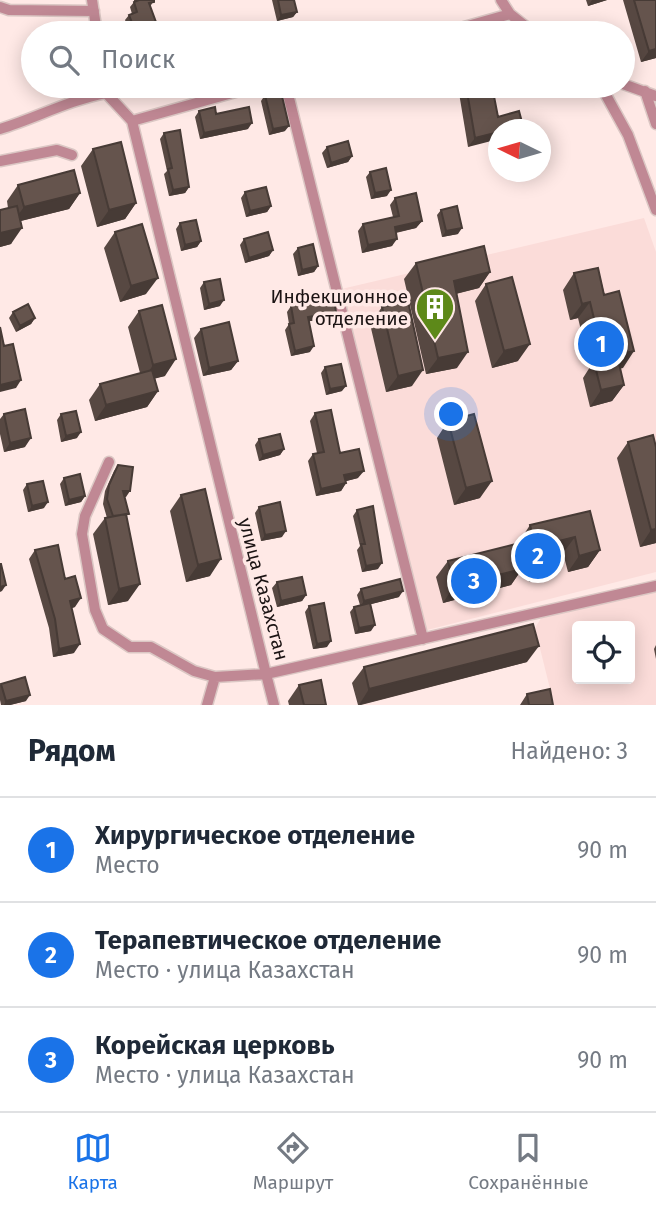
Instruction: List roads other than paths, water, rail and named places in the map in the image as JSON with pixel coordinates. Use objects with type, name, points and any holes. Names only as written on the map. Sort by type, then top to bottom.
[{"type":"street","points":[[501,0],[510,15],[518,21]]},
{"type":"street","points":[[0,7],[9,10],[93,5]]},
{"type":"street","points":[[488,21],[510,15]]},
{"type":"street","points":[[635,88],[656,96]]},
{"type":"street","points":[[645,92],[656,124]]},
{"type":"street","points":[[0,129],[27,121],[80,98]]},
{"type":"street","points":[[112,98],[132,124],[218,98]]},
{"type":"street","points":[[289,98],[423,639]]},
{"type":"street","points":[[608,98],[628,135],[656,210]]},
{"type":"street","name":"улица Казахстан","points":[[132,124],[266,674],[656,586]]},
{"type":"street","points":[[0,161],[57,150],[72,155]]},
{"type":"street","points":[[109,462],[85,516],[82,534],[95,610],[103,629],[130,647],[151,647],[194,671],[215,677],[266,674],[274,705]]},
{"type":"street","points":[[207,705],[215,677]]},
{"type":"place","name":"Инфекционное отделение","points":[[435,341]]},
{"type":"place","name":"Хирургическое отделение","points":[[601,344]]},
{"type":"place","name":"Терапевтическое отделение","points":[[538,556]]},
{"type":"place","name":"Корейская церковь","points":[[474,581]]}]
